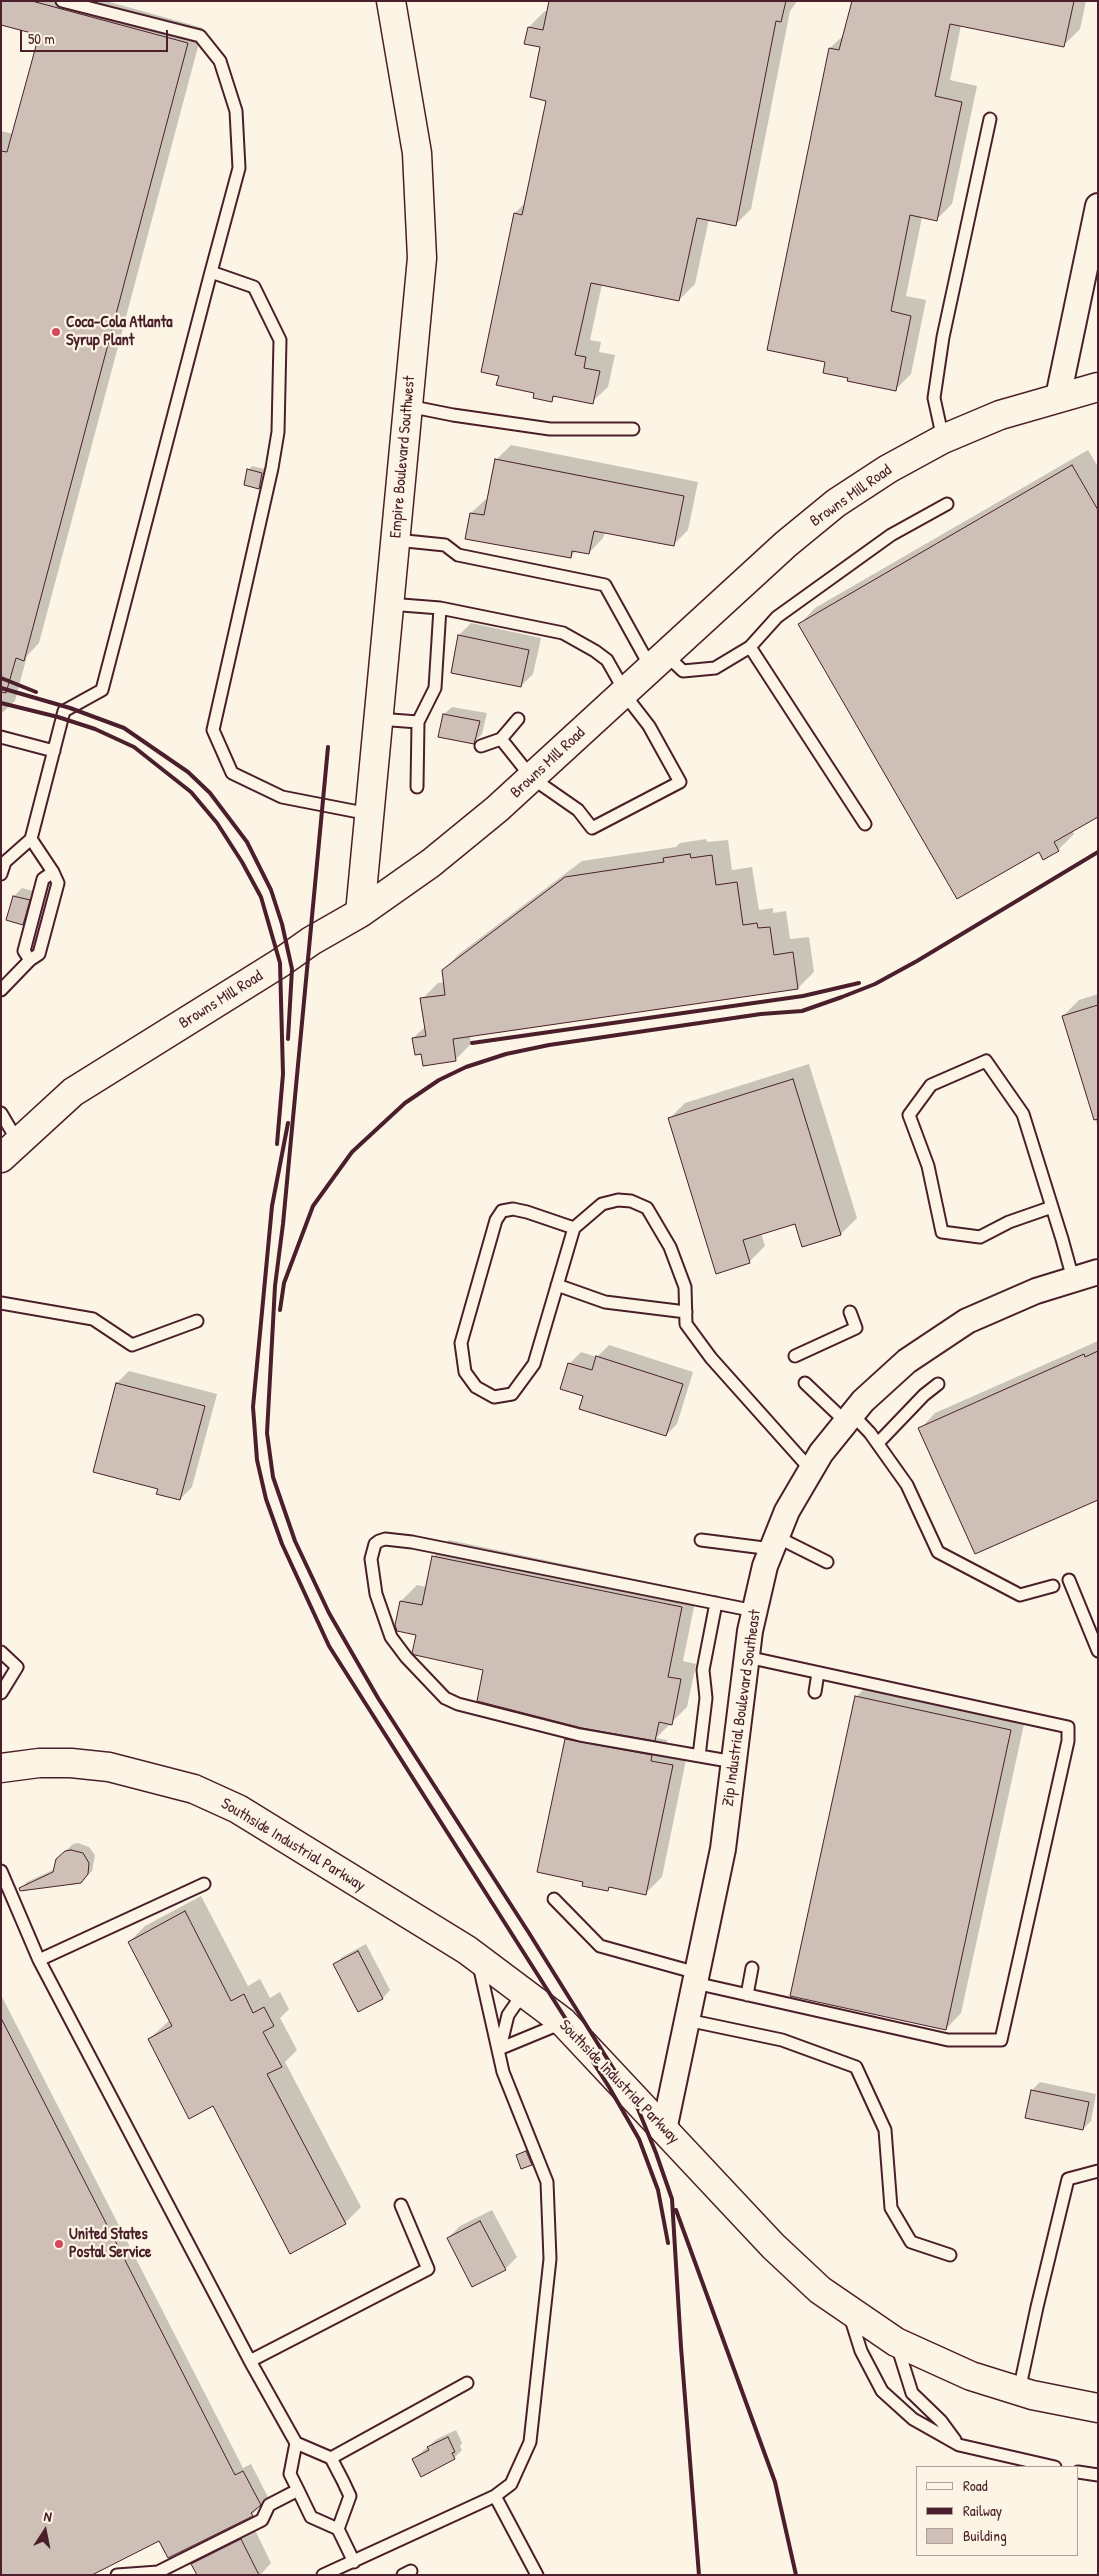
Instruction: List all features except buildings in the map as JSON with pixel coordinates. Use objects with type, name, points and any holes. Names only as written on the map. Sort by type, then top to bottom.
[{"type":"street","name":"Empire Boulevard Southwest","points":[[360,913],[396,540],[421,248],[417,153],[391,1]]},
{"type":"street","points":[[1058,397],[1098,206]]},
{"type":"street","name":"Browns Mill Road","points":[[9,1150],[74,1092],[280,963],[311,941],[360,913],[431,863],[532,778],[786,544],[836,503],[888,468],[943,439],[1000,415],[1098,387]]},
{"type":"street","name":"Zip Industrial Boulevard Southeast","points":[[664,2130],[723,1849],[747,1657],[755,1611],[766,1566],[787,1511],[821,1453],[849,1418],[863,1401],[907,1361],[967,1321],[1036,1291],[1098,1272]]},
{"type":"street","name":"Southside Industrial Parkway","points":[[1,1768],[39,1763],[80,1764],[140,1774],[194,1789],[238,1809],[477,1958],[564,2022],[773,2246],[820,2290],[896,2342],[971,2376],[1019,2391],[1098,2408]]},
{"type":"lane","points":[[1,874],[5,862],[31,839],[64,711],[102,690],[239,168],[236,111],[220,61],[200,36],[62,1]]},
{"type":"lane","points":[[943,439],[934,398],[935,389],[943,337],[990,119]]},
{"type":"lane","points":[[211,272],[254,287],[280,340],[278,432],[272,468],[212,730],[232,772],[282,797],[369,814]]},
{"type":"lane","points":[[408,406],[453,415],[550,429],[633,429]]},
{"type":"lane","points":[[396,540],[445,545],[458,555],[605,585],[659,662],[684,672],[715,668],[750,647],[786,611],[890,535],[947,504]]},
{"type":"lane","points":[[389,604],[440,608],[563,633],[607,660],[632,704],[649,726],[680,782],[592,828],[578,810],[532,778],[500,739]]},
{"type":"lane","points":[[417,787],[418,722],[434,688],[440,608]]},
{"type":"lane","points":[[750,647],[865,824]]},
{"type":"lane","points":[[378,719],[418,722]]},
{"type":"lane","points":[[482,746],[500,739],[518,719]]},
{"type":"lane","points":[[1,737],[54,751]]},
{"type":"lane","points":[[1,990],[30,960],[39,954],[58,883],[31,839]]},
{"type":"lane","points":[[1052,1207],[1009,1222],[980,1237],[942,1232],[928,1166],[909,1115],[931,1086],[986,1061],[1023,1114],[1052,1207],[1073,1279]]},
{"type":"lane","points":[[1,1114],[9,1150]]},
{"type":"lane","points":[[574,1228],[513,1209],[502,1211],[496,1220],[461,1343],[465,1372],[476,1387],[494,1397],[512,1394],[520,1385],[534,1364],[574,1228],[602,1204],[618,1200],[631,1200],[647,1208],[670,1247],[684,1287],[686,1324],[711,1358],[811,1470]]},
{"type":"lane","points":[[557,1284],[605,1302],[686,1312]]},
{"type":"lane","points":[[1,1303],[93,1319],[132,1346],[197,1321]]},
{"type":"lane","points":[[795,1356],[856,1328],[850,1312]]},
{"type":"lane","points":[[805,1383],[878,1443],[907,1485],[938,1552],[1020,1595],[1053,1586]]},
{"type":"lane","points":[[878,1443],[924,1395],[938,1384]]},
{"type":"lane","points":[[734,1762],[620,1742],[458,1704],[445,1698],[406,1658],[391,1637],[376,1594],[371,1559],[375,1544],[385,1539],[412,1542],[755,1611]]},
{"type":"lane","points":[[701,1540],[775,1543],[827,1562]]},
{"type":"lane","points":[[1069,1580],[1098,1651]]},
{"type":"lane","points":[[699,1756],[706,1698],[703,1670],[716,1603]]},
{"type":"lane","points":[[1,1652],[17,1667],[1,1693]]},
{"type":"lane","points":[[554,1898],[600,1946],[747,1995],[948,2040],[1001,2040],[1068,1741],[1068,1727],[747,1657]]},
{"type":"lane","points":[[815,1692],[818,1673]]},
{"type":"lane","points":[[1,1871],[40,1960],[250,2361],[296,2443],[331,2458],[350,2496],[338,2529]]},
{"type":"lane","points":[[40,1960],[204,1884]]},
{"type":"lane","points":[[323,2575],[495,2496],[511,2484],[530,2442],[550,2259],[547,2182],[502,2072],[499,2049],[477,1958]]},
{"type":"lane","points":[[747,1995],[752,1968]]},
{"type":"lane","points":[[499,2049],[508,2015],[524,1992]]},
{"type":"lane","points":[[687,2020],[782,2040],[856,2067],[885,2130],[891,2208],[911,2242],[950,2255]]},
{"type":"lane","points":[[499,2049],[564,2022]]},
{"type":"lane","points":[[1019,2391],[1068,2179],[1098,2171]]},
{"type":"lane","points":[[250,2361],[428,2269],[401,2204]]},
{"type":"lane","points":[[847,2308],[861,2351],[882,2391],[913,2418],[959,2445],[1051,2466]]},
{"type":"lane","points":[[896,2342],[912,2393],[940,2421],[959,2445]]},
{"type":"lane","points":[[331,2458],[467,2383]]},
{"type":"lane","points":[[296,2443],[290,2474],[311,2517],[338,2529],[354,2562]]},
{"type":"lane","points":[[1079,2472],[1098,2475]]},
{"type":"lane","points":[[117,2575],[158,2572],[262,2520],[269,2504],[298,2490]]},
{"type":"lane","points":[[495,2496],[538,2575]]},
{"type":"railway","points":[[1,678],[36,692]]},
{"type":"railway","points":[[1,688],[70,708],[124,728],[188,772],[210,793],[247,842],[271,890],[282,924],[292,969],[288,1039]]},
{"type":"railway","points":[[1,703],[58,717],[95,729],[134,747],[191,792],[217,823],[242,862],[261,897],[280,963],[283,1074],[277,1144]]},
{"type":"railway","points":[[328,747],[283,1224],[275,1286],[267,1433],[273,1477],[295,1541],[329,1613],[378,1698],[529,1933],[626,2089],[638,2109],[656,2153],[672,2199],[681,2347],[699,2575]]},
{"type":"railway","points":[[280,1310],[284,1283],[313,1206],[352,1152],[405,1103],[439,1080],[466,1067],[506,1054],[549,1045],[761,1014],[802,1011],[875,984],[917,961],[1098,852]]},
{"type":"railway","points":[[472,1043],[803,996],[859,983]]},
{"type":"railway","points":[[288,1123],[272,1206],[253,1407],[257,1460],[266,1499],[282,1544],[329,1646],[609,2087],[639,2139],[658,2190],[668,2243]]},
{"type":"railway","points":[[676,2210],[775,2482],[796,2575]]},
{"type":"place","name":"Coca-Cola Atlanta Syrup Plant","points":[[56,332]]},
{"type":"place","name":"United States Postal Service","points":[[59,2244]]}]
